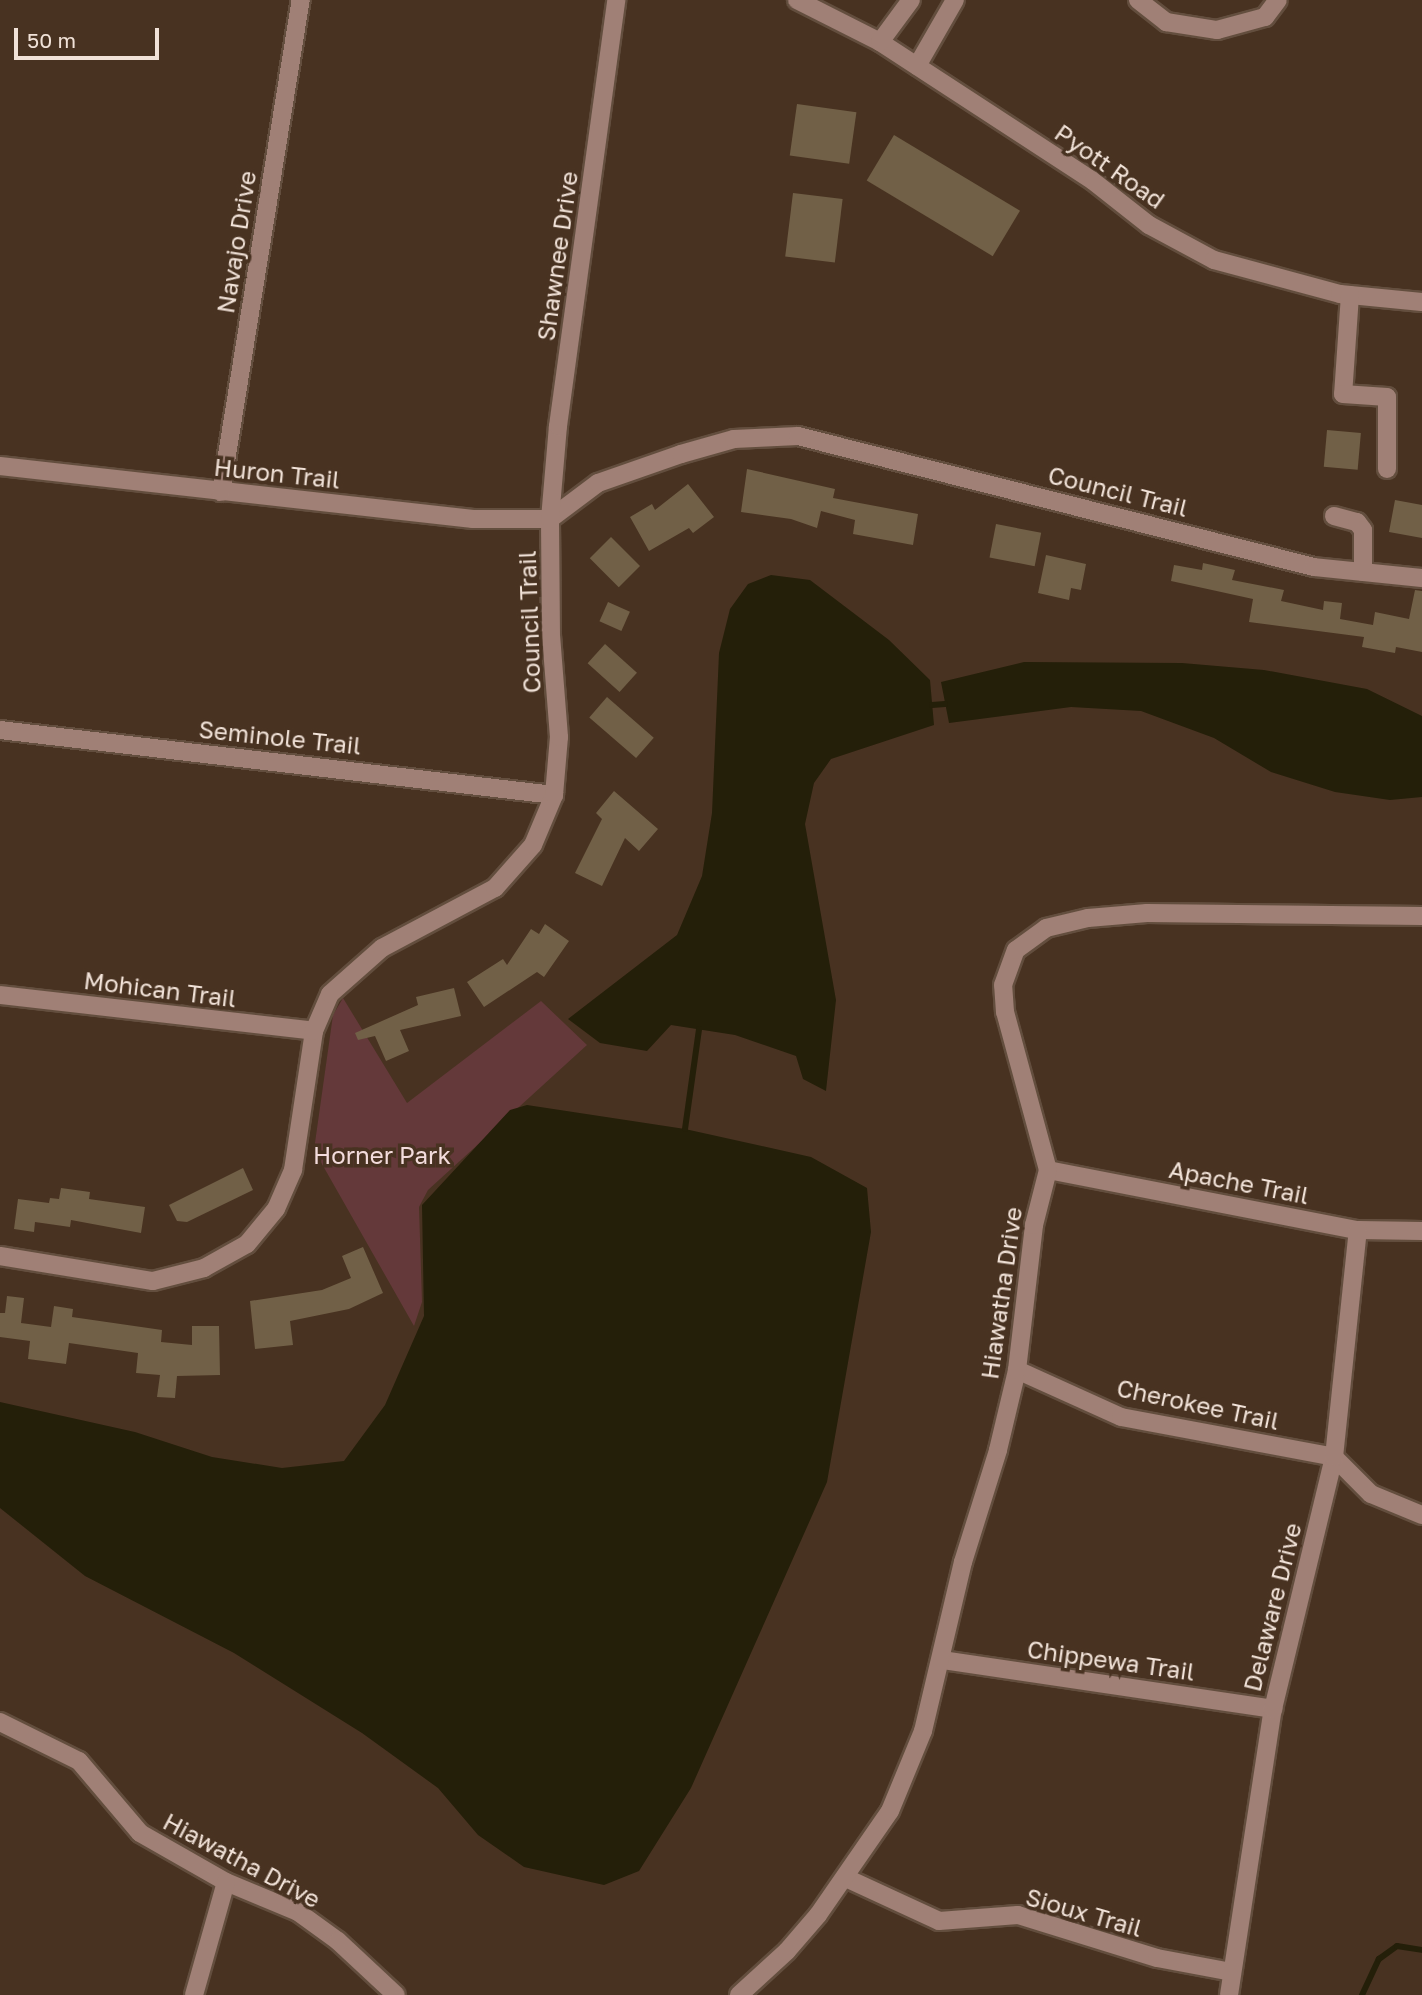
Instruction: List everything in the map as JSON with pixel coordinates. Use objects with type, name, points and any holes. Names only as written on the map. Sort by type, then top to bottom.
[{"type":"street","name":"Navajo Drive","points":[[221,492],[300,0]]},
{"type":"street","name":"Shawnee Drive","points":[[550,519],[558,426],[616,0]]},
{"type":"street","name":"Pyott Road","points":[[797,0],[880,42],[1093,181],[1149,225],[1214,260],[1350,295],[1422,302]]},
{"type":"street","points":[[880,42],[911,0]]},
{"type":"street","points":[[917,66],[955,0]]},
{"type":"street","points":[[1138,0],[1166,22],[1217,30],[1265,17],[1278,0]]},
{"type":"street","points":[[1350,295],[1343,394],[1387,397],[1387,469]]},
{"type":"street","name":"Council Trail","points":[[0,1256],[153,1281],[182,1276],[227,1258],[264,1228],[293,1170],[314,1031],[330,995],[382,948],[495,888],[533,845],[554,795],[559,737],[551,636],[550,519],[598,483],[734,439],[798,436],[1314,567],[1422,578]]},
{"type":"street","name":"Huron Trail","points":[[0,466],[473,519],[550,519]]},
{"type":"street","points":[[1334,516],[1357,522],[1363,530],[1363,572]]},
{"type":"street","name":"Seminole Trail","points":[[0,730],[554,795]]},
{"type":"street","name":"Hiawatha Drive","points":[[739,1995],[787,1951],[846,1878],[901,1787],[942,1660],[956,1588],[998,1450],[1017,1370],[1034,1224],[1048,1170],[1005,1012],[1006,968],[1027,938],[1077,920],[1147,913],[1422,916]]},
{"type":"street","name":"Mohican Trail","points":[[0,995],[314,1031]]},
{"type":"street","name":"Apache Trail","points":[[1048,1170],[1358,1230],[1422,1231]]},
{"type":"street","name":"Delaware Drive","points":[[1229,1995],[1273,1709],[1334,1457],[1358,1230]]},
{"type":"street","name":"Cherokee Trail","points":[[1017,1370],[1121,1417],[1334,1457]]},
{"type":"street","points":[[1334,1457],[1371,1494],[1422,1515]]},
{"type":"street","name":"Chippewa Trail","points":[[942,1660],[1273,1709]]},
{"type":"street","name":"Hiawatha Drive","points":[[0,1722],[79,1761],[140,1833],[226,1882],[298,1912],[338,1941],[396,1995]]},
{"type":"street","name":"Sioux Trail","points":[[846,1878],[939,1921],[1018,1915],[1180,1964],[1232,1972]]},
{"type":"street","points":[[194,1995],[226,1882]]},
{"type":"green space","name":"Horner Park","points":[[343,998],[407,1103],[541,1001],[587,1045],[428,1190],[419,1207],[422,1302],[414,1326],[314,1150],[333,1015]]},
{"type":"shaded area","points":[[771,575],[810,580],[889,640],[930,680],[934,725],[831,759],[814,783],[805,824],[836,1000],[826,1091],[803,1079],[796,1056],[735,1035],[671,1025],[647,1051],[600,1043],[568,1019],[677,935],[702,876],[712,813],[719,653],[730,609],[748,584]]},
{"type":"shaded area","points":[[1024,662],[1182,663],[1264,670],[1367,689],[1422,716],[1422,797],[1390,800],[1335,792],[1271,772],[1214,738],[1141,711],[1071,707],[949,723],[941,682]]},
{"type":"shaded area","points":[[527,1105],[685,1129],[811,1157],[867,1188],[871,1232],[827,1482],[691,1788],[639,1871],[604,1885],[524,1867],[478,1835],[438,1788],[362,1733],[234,1653],[85,1576],[0,1508],[0,1402],[135,1432],[212,1457],[282,1468],[344,1461],[385,1405],[424,1316],[422,1205],[510,1110]]},
{"type":"building","points":[[797,104],[856,112],[849,164],[790,155]]},
{"type":"building","points":[[894,135],[1020,211],[993,256],[867,180]]},
{"type":"building","points":[[793,193],[843,199],[835,263],[785,257]]},
{"type":"building","points":[[1327,430],[1361,433],[1358,470],[1324,467]]},
{"type":"building","points":[[747,469],[835,489],[833,498],[918,514],[913,545],[853,534],[855,520],[821,511],[817,528],[791,519],[741,512]]},
{"type":"building","points":[[688,484],[714,517],[693,533],[689,528],[649,551],[630,517],[652,504],[655,510]]},
{"type":"building","points":[[1395,500],[1422,505],[1422,538],[1389,532]]},
{"type":"building","points":[[996,524],[1041,533],[1035,566],[990,557]]},
{"type":"building","points":[[611,537],[640,566],[619,587],[590,558]]},
{"type":"building","points":[[1046,555],[1086,564],[1081,590],[1071,588],[1069,600],[1038,593]]},
{"type":"building","points":[[1203,563],[1235,570],[1232,580],[1284,590],[1281,601],[1323,610],[1324,601],[1342,603],[1340,619],[1373,625],[1375,612],[1409,619],[1415,590],[1422,591],[1422,652],[1396,647],[1395,653],[1362,647],[1364,637],[1249,622],[1253,599],[1171,581],[1174,565],[1202,570]]},
{"type":"building","points":[[608,602],[630,612],[621,631],[599,621]]},
{"type":"building","points":[[605,644],[637,673],[620,692],[588,663]]},
{"type":"building","points":[[607,697],[654,738],[636,758],[589,717]]},
{"type":"building","points":[[614,791],[658,829],[639,851],[625,838],[602,886],[575,873],[602,819],[596,813]]},
{"type":"building","points":[[545,924],[569,941],[544,977],[537,972],[484,1007],[467,982],[503,959],[507,965],[531,929],[539,934]]},
{"type":"building","points":[[454,988],[461,1016],[400,1030],[409,1051],[386,1061],[375,1036],[358,1040],[355,1033],[418,1005],[416,997]]},
{"type":"building","points":[[243,1168],[253,1190],[187,1222],[177,1221],[169,1205]]},
{"type":"building","points":[[61,1188],[90,1192],[89,1199],[145,1207],[141,1233],[71,1220],[70,1227],[35,1222],[34,1232],[14,1229],[18,1199],[49,1203],[50,1198],[59,1199]]},
{"type":"building","points":[[363,1247],[383,1293],[349,1309],[290,1321],[293,1345],[255,1349],[250,1301],[322,1290],[351,1278],[342,1256]]},
{"type":"building","points":[[7,1296],[24,1298],[21,1323],[51,1327],[54,1306],[73,1309],[72,1317],[162,1330],[161,1342],[192,1345],[192,1326],[219,1326],[220,1375],[177,1376],[175,1398],[157,1397],[160,1375],[136,1373],[138,1353],[69,1343],[66,1364],[28,1359],[30,1341],[0,1337],[0,1313],[5,1313]]},
{"type":"waterway","points":[[932,705],[945,704]]},
{"type":"waterway","points":[[685,1129],[699,1029]]},
{"type":"waterway","points":[[1362,1995],[1379,1959],[1397,1946],[1422,1950]]}]
